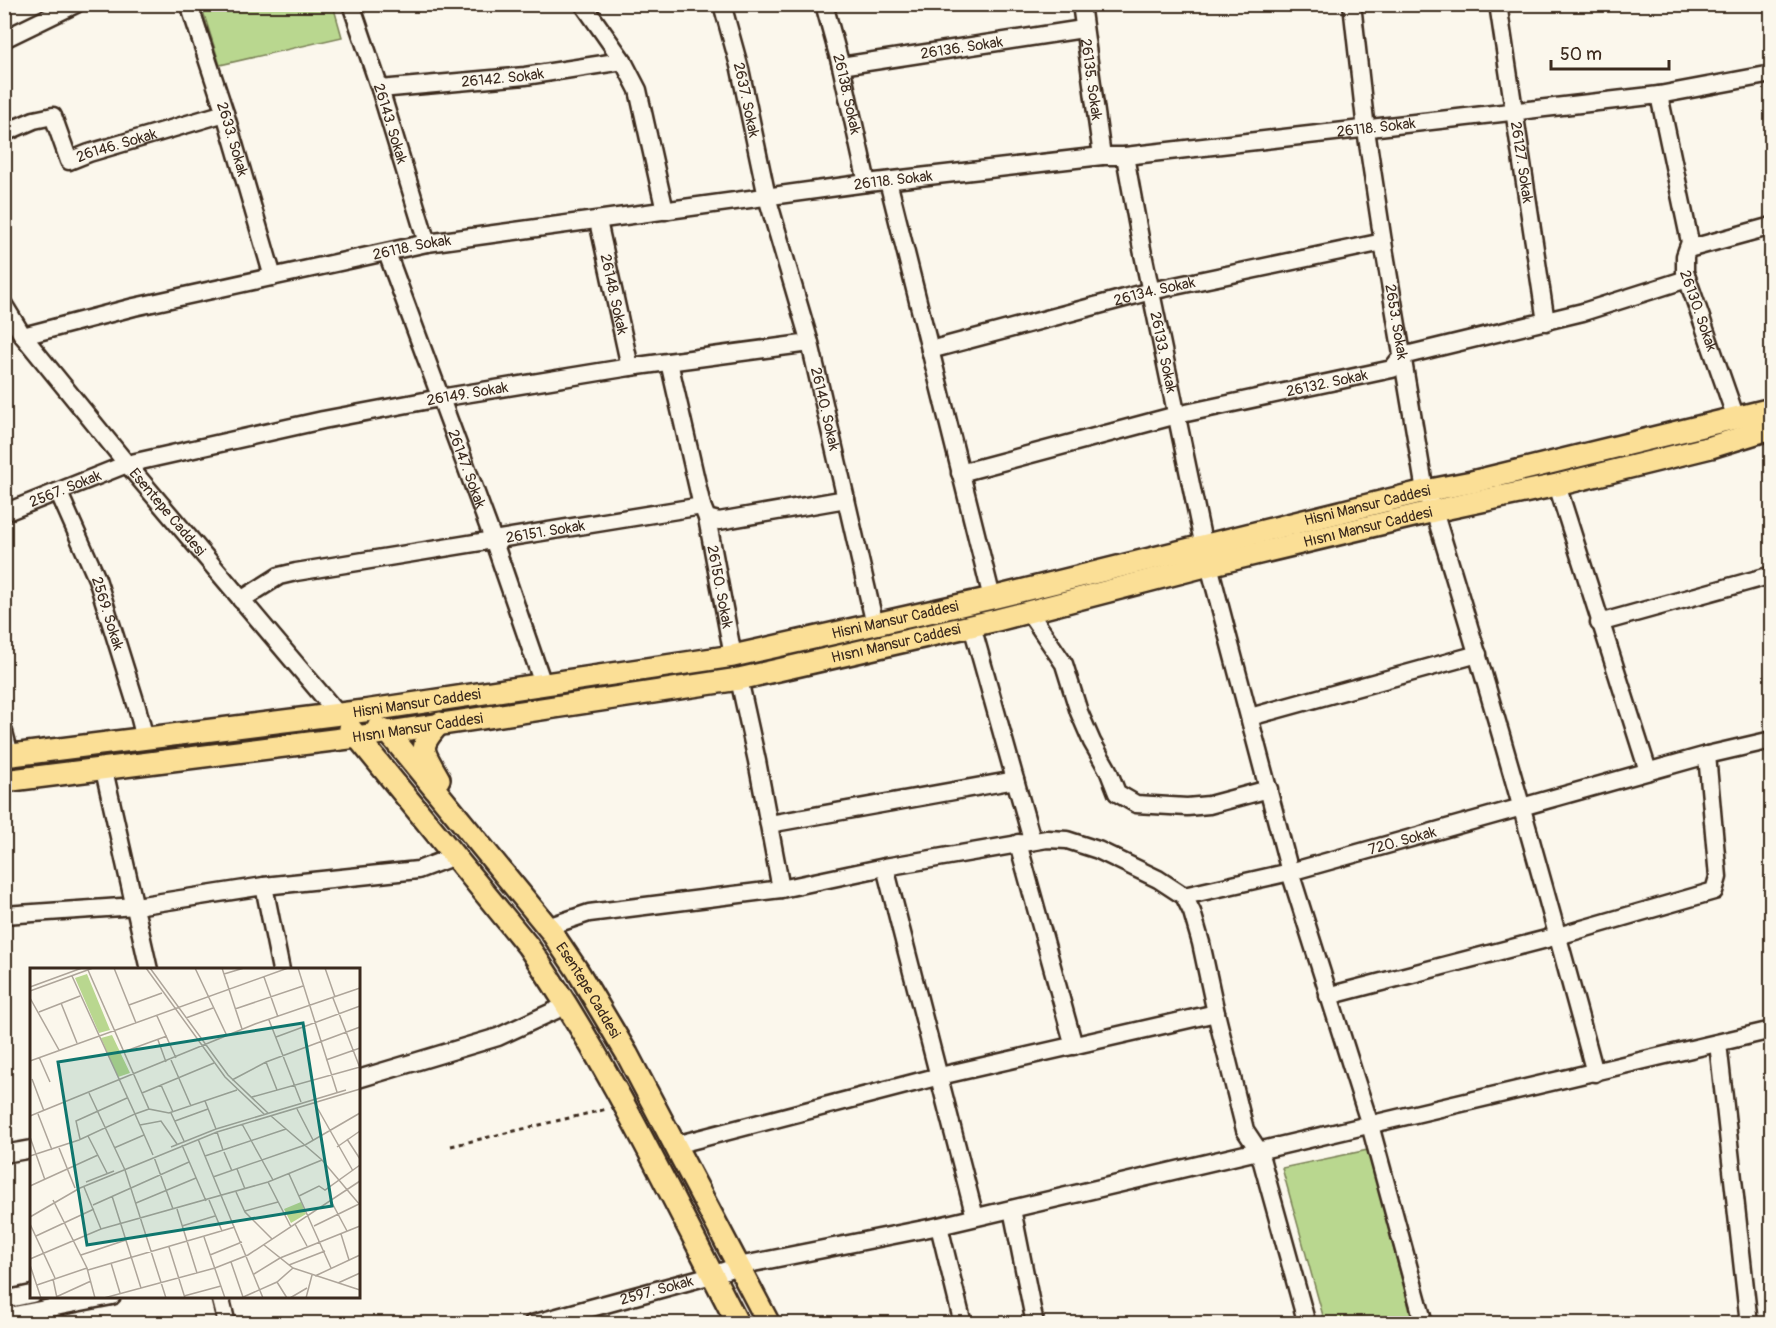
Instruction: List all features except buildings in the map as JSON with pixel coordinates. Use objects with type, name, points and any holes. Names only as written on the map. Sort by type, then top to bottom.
[{"type":"main road","name":"Hisni Mansur Caddesi","points":[[7,755],[338,714],[733,656],[992,598],[1206,556],[1425,491],[1472,482],[1772,409]]},
{"type":"main road","name":"Hısnı Mansur Caddesi","points":[[4,781],[357,737],[739,679],[1029,612],[1206,556],[1557,485],[1712,447],[1772,428]]},
{"type":"main road","points":[[338,714],[388,732]]},
{"type":"main road","name":"Esentepe Caddesi","points":[[338,714],[528,946],[567,1005],[624,1105],[738,1323]]},
{"type":"main road","points":[[440,723],[426,738],[425,753],[466,826]]},
{"type":"main road","name":"Esentepe Caddesi","points":[[388,732],[547,927],[603,1011],[768,1323]]},
{"type":"street","points":[[5,38],[76,4]]},
{"type":"street","name":"2633. Sokak","points":[[189,4],[225,113],[273,277]]},
{"type":"street","name":"26143. Sokak","points":[[351,4],[380,89],[427,243]]},
{"type":"street","points":[[583,4],[623,61],[638,90],[665,211]]},
{"type":"street","name":"2637. Sokak","points":[[722,4],[740,69],[767,197]]},
{"type":"street","name":"26138. Sokak","points":[[824,4],[841,66],[867,183]]},
{"type":"street","name":"26135. Sokak","points":[[1081,4],[1102,156]]},
{"type":"street","name":"2653. Sokak","points":[[1352,4],[1366,130],[1425,491],[1434,511],[1479,654],[1595,1073]]},
{"type":"street","name":"26127. Sokak","points":[[1498,4],[1546,322]]},
{"type":"street","name":"26136. Sokak","points":[[841,66],[1083,29]]},
{"type":"street","name":"26142. Sokak","points":[[380,89],[525,76],[623,61]]},
{"type":"street","name":"26118. Sokak","points":[[23,336],[134,307],[427,243],[867,183],[1102,156],[1125,156],[1366,130],[1659,95],[1772,74]]},
{"type":"street","name":"26130. Sokak","points":[[1659,95],[1690,242],[1685,256],[1687,279],[1736,418]]},
{"type":"street","name":"26146. Sokak","points":[[4,132],[34,120],[53,116],[69,161],[225,113]]},
{"type":"street","name":"26133. Sokak","points":[[1125,156],[1206,556],[1290,872]]},
{"type":"street","points":[[888,181],[992,598]]},
{"type":"street","name":"26140. Sokak","points":[[767,197],[810,343],[875,625]]},
{"type":"street","name":"26148. Sokak","points":[[598,221],[630,367]]},
{"type":"street","points":[[1688,249],[1772,226]]},
{"type":"street","name":"26134. Sokak","points":[[930,350],[1151,291],[1383,242]]},
{"type":"street","name":"26147. Sokak","points":[[387,253],[493,538],[543,684]]},
{"type":"street","name":"26132. Sokak","points":[[960,473],[1177,414],[1392,369],[1402,356],[1546,322],[1687,279]]},
{"type":"street","name":"Esentepe Caddesi","points":[[4,305],[23,336],[127,464],[338,714]]},
{"type":"street","name":"26149. Sokak","points":[[127,464],[323,420],[440,398],[630,367],[810,343]]},
{"type":"street","name":"26150. Sokak","points":[[669,362],[704,512],[733,656]]},
{"type":"street","name":"2567. Sokak","points":[[4,513],[127,464]]},
{"type":"street","points":[[1557,485],[1599,623],[1648,771]]},
{"type":"street","name":"2569. Sokak","points":[[59,493],[97,579],[137,707],[144,739]]},
{"type":"street","name":"26151. Sokak","points":[[242,600],[279,576],[493,538],[704,512],[719,521],[846,499]]},
{"type":"street","points":[[1599,623],[1772,575]]},
{"type":"street","points":[[1029,612],[1064,664],[1078,712],[1108,770],[1117,793],[1136,804],[1187,807],[1209,805],[1269,789]]},
{"type":"street","points":[[972,626],[1015,780],[1025,841],[1074,1046]]},
{"type":"street","points":[[1250,717],[1479,654]]},
{"type":"street","points":[[739,679],[758,760],[781,889]]},
{"type":"street","points":[[4,732],[7,755]]},
{"type":"street","name":"720. Sokak","points":[[1184,896],[1290,872],[1648,771],[1772,740]]},
{"type":"street","points":[[1328,996],[1558,936],[1714,891],[1718,878],[1707,755]]},
{"type":"street","points":[[104,770],[149,968]]},
{"type":"street","points":[[769,824],[1015,780]]},
{"type":"street","points":[[547,927],[589,913],[781,889],[1025,841],[1067,840],[1085,845],[1158,879],[1184,896],[1192,912],[1245,1130],[1259,1151],[1307,1323]]},
{"type":"street","points":[[4,915],[136,906],[264,886],[418,870],[455,856]]},
{"type":"street","points":[[885,867],[975,1217]]},
{"type":"street","points":[[1290,872],[1370,1125],[1425,1323]]},
{"type":"street","points":[[264,886],[281,968]]},
{"type":"street","points":[[360,1078],[498,1036],[567,1005]]},
{"type":"street","points":[[675,1144],[940,1076],[1216,1013]]},
{"type":"street","name":"2597. Sokak","points":[[532,1323],[555,1321],[738,1266],[939,1226],[1772,1030]]},
{"type":"street","points":[[1718,1043],[1749,1323]]},
{"type":"street","points":[[4,1154],[30,1149]]},
{"type":"street","points":[[1012,1209],[1035,1323]]},
{"type":"street","points":[[939,1226],[963,1323]]},
{"type":"street","points":[[4,1300],[30,1294]]},
{"type":"street","points":[[4,1317],[102,1298]]},
{"type":"street","points":[[221,1298],[227,1323]]},
{"type":"path","points":[[450,1146],[624,1105]]},
{"type":"green space","points":[[201,5],[333,5],[342,37],[220,65]]},
{"type":"green space","points":[[1368,1150],[1413,1323],[1325,1323],[1282,1168]]}]
